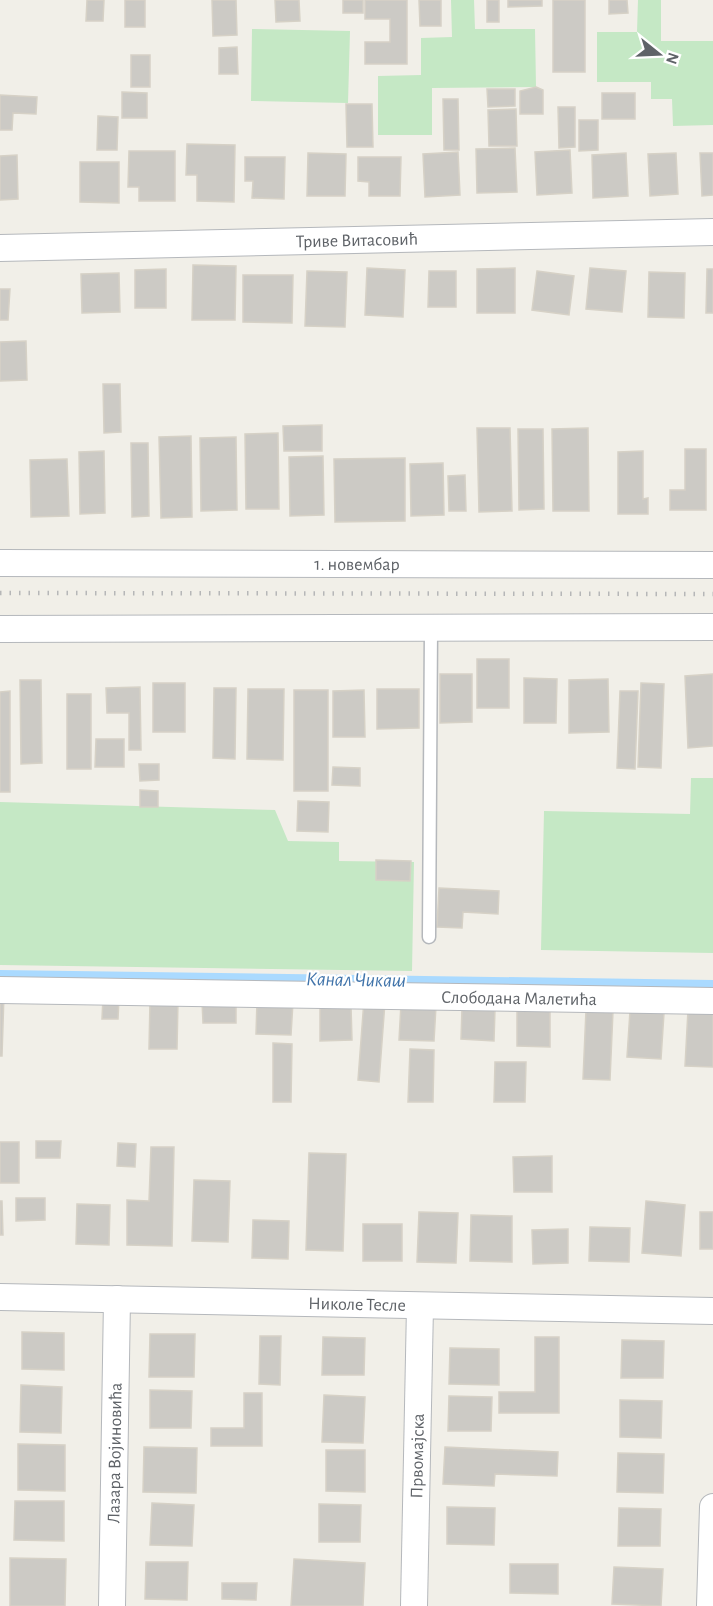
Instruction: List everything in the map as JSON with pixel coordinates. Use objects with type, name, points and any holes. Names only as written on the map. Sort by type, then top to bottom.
[{"type":"street","name":"Триве Витасовић","points":[[0,248],[713,232]]},
{"type":"street","name":"1. новембар","points":[[0,563],[713,565]]},
{"type":"street","points":[[0,629],[713,627]]},
{"type":"street","name":"Слободана Малетића","points":[[0,990],[713,1001]]},
{"type":"street","name":"Николе Тесле","points":[[0,1298],[713,1311]]},
{"type":"street","name":"Лазара Војиновића","points":[[112,1606],[117,1299]]},
{"type":"street","name":"Првомајска","points":[[414,1606],[420,1306]]},
{"type":"street","points":[[710,1606],[713,1507]]},
{"type":"lane","points":[[429,937],[431,628]]},
{"type":"green space","points":[[451,0],[474,0],[475,29],[535,29],[536,87],[432,88],[432,135],[378,135],[378,76],[421,75],[421,38],[452,37]]},
{"type":"green space","points":[[638,0],[661,0],[661,41],[713,41],[713,125],[673,126],[672,99],[651,99],[651,82],[597,82],[597,32],[637,32]]},
{"type":"green space","points":[[252,29],[350,31],[348,103],[251,101]]},
{"type":"green space","points":[[691,778],[713,778],[713,953],[541,950],[544,811],[690,814]]},
{"type":"green space","points":[[0,802],[275,810],[288,841],[339,842],[339,861],[414,862],[412,971],[0,965]]},
{"type":"building","points":[[87,0],[104,0],[103,21],[86,21]]},
{"type":"building","points":[[125,0],[145,0],[145,27],[125,27]]},
{"type":"building","points":[[212,0],[236,0],[237,35],[213,36]]},
{"type":"building","points":[[275,0],[299,0],[300,21],[276,22]]},
{"type":"building","points":[[343,0],[363,0],[363,13],[343,13]]},
{"type":"building","points":[[365,0],[407,0],[407,64],[365,64],[365,42],[390,42],[390,19],[365,19]]},
{"type":"building","points":[[419,0],[441,0],[441,26],[420,26]]},
{"type":"building","points":[[487,0],[499,0],[499,22],[487,22]]},
{"type":"building","points":[[508,0],[542,0],[542,6],[508,7]]},
{"type":"building","points":[[553,0],[585,0],[585,72],[553,72]]},
{"type":"building","points":[[609,0],[627,0],[628,13],[609,14]]},
{"type":"building","points":[[237,47],[238,74],[219,74],[219,48]]},
{"type":"building","points":[[131,55],[150,55],[150,87],[131,87]]},
{"type":"building","points":[[536,87],[543,90],[543,114],[520,114],[520,91]]},
{"type":"building","points":[[487,89],[515,89],[515,106],[488,107]]},
{"type":"building","points":[[122,92],[147,93],[147,118],[122,118]]},
{"type":"building","points":[[602,93],[635,93],[635,119],[602,119]]},
{"type":"building","points":[[0,95],[37,97],[36,114],[13,113],[12,130],[0,130]]},
{"type":"building","points":[[443,99],[458,99],[459,150],[444,150]]},
{"type":"building","points":[[346,104],[372,104],[373,147],[347,147]]},
{"type":"building","points":[[558,107],[575,107],[575,147],[559,148]]},
{"type":"building","points":[[516,109],[517,146],[489,146],[488,110]]},
{"type":"building","points":[[98,116],[118,117],[117,150],[97,150]]},
{"type":"building","points":[[579,120],[598,120],[598,150],[579,151]]},
{"type":"building","points":[[187,144],[235,145],[234,202],[197,201],[197,175],[186,175]]},
{"type":"building","points":[[515,148],[517,192],[477,193],[476,149]]},
{"type":"building","points":[[570,150],[572,193],[537,195],[535,152]]},
{"type":"building","points":[[129,151],[175,151],[175,201],[139,201],[139,187],[128,187]]},
{"type":"building","points":[[458,152],[460,195],[425,197],[423,154]]},
{"type":"building","points":[[308,153],[346,154],[345,196],[307,196]]},
{"type":"building","points":[[626,153],[628,196],[593,198],[592,155]]},
{"type":"building","points":[[676,153],[678,194],[650,196],[648,154]]},
{"type":"building","points":[[700,153],[713,153],[713,195],[702,196]]},
{"type":"building","points":[[17,155],[18,199],[0,200],[0,156]]},
{"type":"building","points":[[245,157],[285,157],[284,199],[252,198],[253,181],[245,181]]},
{"type":"building","points":[[358,157],[401,157],[400,196],[369,196],[369,182],[358,181]]},
{"type":"building","points":[[80,162],[119,162],[119,203],[80,202]]},
{"type":"building","points":[[193,265],[236,266],[235,320],[192,320]]},
{"type":"building","points":[[367,268],[405,270],[403,317],[365,315]]},
{"type":"building","points":[[515,268],[515,313],[477,313],[477,269]]},
{"type":"building","points":[[590,268],[626,271],[622,312],[586,309]]},
{"type":"building","points":[[166,269],[166,308],[135,308],[135,270]]},
{"type":"building","points":[[707,269],[713,269],[713,313],[706,313]]},
{"type":"building","points":[[307,271],[347,272],[345,327],[305,326]]},
{"type":"building","points":[[429,271],[456,271],[456,307],[428,307]]},
{"type":"building","points":[[537,271],[574,276],[569,315],[532,310]]},
{"type":"building","points":[[649,272],[685,273],[684,318],[648,317]]},
{"type":"building","points":[[119,273],[120,312],[82,313],[81,274]]},
{"type":"building","points":[[243,275],[293,275],[292,323],[243,322]]},
{"type":"building","points":[[0,289],[10,289],[8,320],[0,320]]},
{"type":"building","points":[[26,341],[27,380],[0,381],[0,342]]},
{"type":"building","points":[[103,384],[120,384],[121,432],[104,433]]},
{"type":"building","points":[[322,425],[322,451],[284,451],[283,426]]},
{"type":"building","points":[[477,428],[510,428],[512,511],[479,512]]},
{"type":"building","points":[[588,428],[589,511],[553,511],[552,429]]},
{"type":"building","points":[[518,429],[543,429],[544,509],[519,510]]},
{"type":"building","points":[[278,433],[279,509],[246,509],[245,434]]},
{"type":"building","points":[[191,436],[192,517],[161,518],[159,437]]},
{"type":"building","points":[[236,437],[237,510],[201,511],[200,438]]},
{"type":"building","points":[[131,443],[148,443],[149,516],[132,517]]},
{"type":"building","points":[[685,449],[706,449],[706,510],[670,510],[670,490],[685,490]]},
{"type":"building","points":[[104,451],[105,513],[80,514],[79,452]]},
{"type":"building","points":[[643,451],[643,499],[648,498],[648,514],[618,514],[618,452]]},
{"type":"building","points":[[323,456],[324,515],[290,516],[289,457]]},
{"type":"building","points":[[405,458],[405,521],[335,522],[334,459]]},
{"type":"building","points":[[67,459],[69,516],[31,517],[30,460]]},
{"type":"building","points":[[443,463],[444,515],[411,516],[410,464]]},
{"type":"building","points":[[465,475],[466,511],[449,511],[448,476]]},
{"type":"building","points":[[477,659],[509,659],[509,708],[477,708]]},
{"type":"building","points":[[440,674],[472,674],[472,722],[440,723]]},
{"type":"building","points":[[713,674],[713,746],[688,748],[685,676]]},
{"type":"building","points":[[524,678],[557,679],[556,723],[524,723]]},
{"type":"building","points":[[608,679],[609,732],[569,733],[569,680]]},
{"type":"building","points":[[20,680],[41,680],[42,763],[21,764]]},
{"type":"building","points":[[153,683],[185,683],[185,732],[153,732]]},
{"type":"building","points":[[641,683],[664,684],[661,768],[638,767]]},
{"type":"building","points":[[140,687],[141,750],[129,750],[129,713],[107,713],[106,688]]},
{"type":"building","points":[[214,688],[236,688],[235,759],[213,758]]},
{"type":"building","points":[[248,689],[284,689],[283,760],[247,759]]},
{"type":"building","points":[[377,689],[419,689],[419,728],[377,729]]},
{"type":"building","points":[[294,690],[328,690],[328,791],[294,791]]},
{"type":"building","points":[[364,690],[365,737],[333,737],[333,691]]},
{"type":"building","points":[[10,691],[10,792],[0,792],[0,692]]},
{"type":"building","points":[[620,691],[638,691],[635,769],[617,768]]},
{"type":"building","points":[[67,694],[91,694],[91,769],[67,769]]},
{"type":"building","points":[[96,739],[124,739],[124,767],[95,767]]},
{"type":"building","points":[[139,764],[159,764],[159,780],[140,781]]},
{"type":"building","points":[[333,767],[360,768],[360,786],[332,785]]},
{"type":"building","points":[[140,790],[158,791],[158,807],[140,807]]},
{"type":"building","points":[[298,801],[329,802],[328,832],[297,831]]},
{"type":"building","points":[[376,860],[411,861],[410,881],[376,880]]},
{"type":"building","points":[[439,888],[499,891],[498,914],[463,912],[462,928],[437,927]]},
{"type":"building","points":[[0,994],[4,994],[2,1056],[0,1056]]},
{"type":"building","points":[[103,997],[119,998],[118,1019],[102,1019]]},
{"type":"building","points":[[364,1000],[385,1002],[379,1082],[358,1080]]},
{"type":"building","points":[[150,1001],[178,1001],[177,1049],[149,1049]]},
{"type":"building","points":[[202,1001],[236,1001],[236,1023],[203,1023]]},
{"type":"building","points":[[257,1001],[293,1002],[291,1035],[256,1034]]},
{"type":"building","points":[[401,1004],[436,1006],[434,1041],[399,1040]]},
{"type":"building","points":[[351,1006],[352,1040],[320,1041],[320,1007]]},
{"type":"building","points":[[462,1008],[495,1009],[494,1041],[461,1039]]},
{"type":"building","points":[[517,1008],[550,1008],[550,1047],[517,1046]]},
{"type":"building","points":[[586,1010],[613,1011],[610,1080],[583,1079]]},
{"type":"building","points":[[688,1010],[713,1011],[713,1067],[685,1066]]},
{"type":"building","points":[[630,1011],[664,1013],[661,1059],[627,1057]]},
{"type":"building","points":[[273,1043],[292,1044],[291,1102],[273,1102]]},
{"type":"building","points":[[410,1049],[434,1050],[433,1102],[408,1102]]},
{"type":"building","points":[[495,1062],[526,1062],[525,1102],[494,1102]]},
{"type":"building","points":[[36,1141],[61,1141],[60,1158],[36,1158]]},
{"type":"building","points":[[0,1142],[19,1142],[19,1183],[0,1183]]},
{"type":"building","points":[[118,1143],[136,1144],[135,1167],[117,1166]]},
{"type":"building","points":[[151,1147],[174,1147],[172,1246],[127,1245],[127,1200],[149,1201]]},
{"type":"building","points":[[309,1153],[346,1154],[343,1251],[306,1250]]},
{"type":"building","points":[[552,1156],[552,1192],[514,1192],[513,1157]]},
{"type":"building","points":[[194,1180],[230,1181],[228,1242],[192,1241]]},
{"type":"building","points":[[16,1198],[45,1198],[45,1220],[16,1221]]},
{"type":"building","points":[[0,1201],[2,1201],[3,1235],[0,1235]]},
{"type":"building","points":[[646,1201],[685,1205],[681,1256],[642,1253]]},
{"type":"building","points":[[77,1204],[110,1205],[109,1245],[76,1244]]},
{"type":"building","points":[[419,1212],[458,1213],[456,1263],[417,1262]]},
{"type":"building","points":[[700,1212],[713,1212],[713,1249],[700,1249]]},
{"type":"building","points":[[471,1215],[512,1216],[512,1262],[470,1261]]},
{"type":"building","points":[[253,1220],[289,1221],[288,1259],[252,1258]]},
{"type":"building","points":[[363,1224],[402,1224],[402,1261],[363,1261]]},
{"type":"building","points":[[590,1227],[630,1228],[629,1262],[589,1261]]},
{"type":"building","points":[[568,1229],[568,1263],[533,1264],[532,1230]]},
{"type":"building","points":[[22,1332],[64,1333],[64,1370],[22,1369]]},
{"type":"building","points":[[150,1334],[195,1334],[194,1377],[149,1377]]},
{"type":"building","points":[[260,1336],[281,1336],[280,1385],[259,1384]]},
{"type":"building","points":[[323,1337],[365,1338],[364,1375],[322,1375]]},
{"type":"building","points":[[535,1337],[559,1337],[559,1413],[499,1413],[499,1392],[535,1392]]},
{"type":"building","points":[[622,1340],[664,1341],[663,1378],[621,1378]]},
{"type":"building","points":[[450,1348],[499,1349],[499,1385],[449,1384]]},
{"type":"building","points":[[21,1385],[62,1387],[61,1433],[20,1432]]},
{"type":"building","points":[[150,1390],[192,1391],[191,1428],[150,1428]]},
{"type":"building","points":[[244,1393],[262,1393],[262,1446],[211,1446],[211,1428],[244,1428]]},
{"type":"building","points":[[324,1395],[365,1397],[363,1443],[322,1442]]},
{"type":"building","points":[[449,1396],[492,1397],[491,1431],[448,1431]]},
{"type":"building","points":[[620,1400],[662,1401],[661,1438],[620,1437]]},
{"type":"building","points":[[18,1444],[65,1445],[65,1491],[18,1490]]},
{"type":"building","points":[[144,1447],[197,1448],[196,1493],[143,1492]]},
{"type":"building","points":[[445,1447],[558,1452],[557,1476],[495,1474],[494,1486],[443,1484]]},
{"type":"building","points":[[326,1450],[365,1450],[365,1492],[326,1491]]},
{"type":"building","points":[[618,1453],[664,1454],[663,1493],[617,1492]]},
{"type":"building","points":[[15,1501],[64,1501],[64,1541],[14,1540]]},
{"type":"building","points":[[152,1503],[194,1505],[192,1546],[150,1545]]},
{"type":"building","points":[[319,1504],[361,1505],[360,1542],[319,1542]]},
{"type":"building","points":[[447,1507],[495,1508],[494,1545],[447,1544]]},
{"type":"building","points":[[619,1508],[661,1509],[660,1546],[618,1546]]},
{"type":"building","points":[[10,1558],[66,1559],[65,1606],[10,1606]]},
{"type":"building","points":[[294,1559],[365,1563],[363,1606],[291,1606]]},
{"type":"building","points":[[146,1562],[188,1562],[187,1600],[145,1599]]},
{"type":"building","points":[[510,1564],[558,1564],[558,1594],[510,1593]]},
{"type":"building","points":[[614,1567],[663,1569],[661,1606],[612,1604]]},
{"type":"building","points":[[222,1583],[257,1583],[256,1600],[222,1599]]},
{"type":"waterway","name":"Канал Чикаш","points":[[0,974],[713,984]]},
{"type":"railway","points":[[0,593],[713,594]]}]
